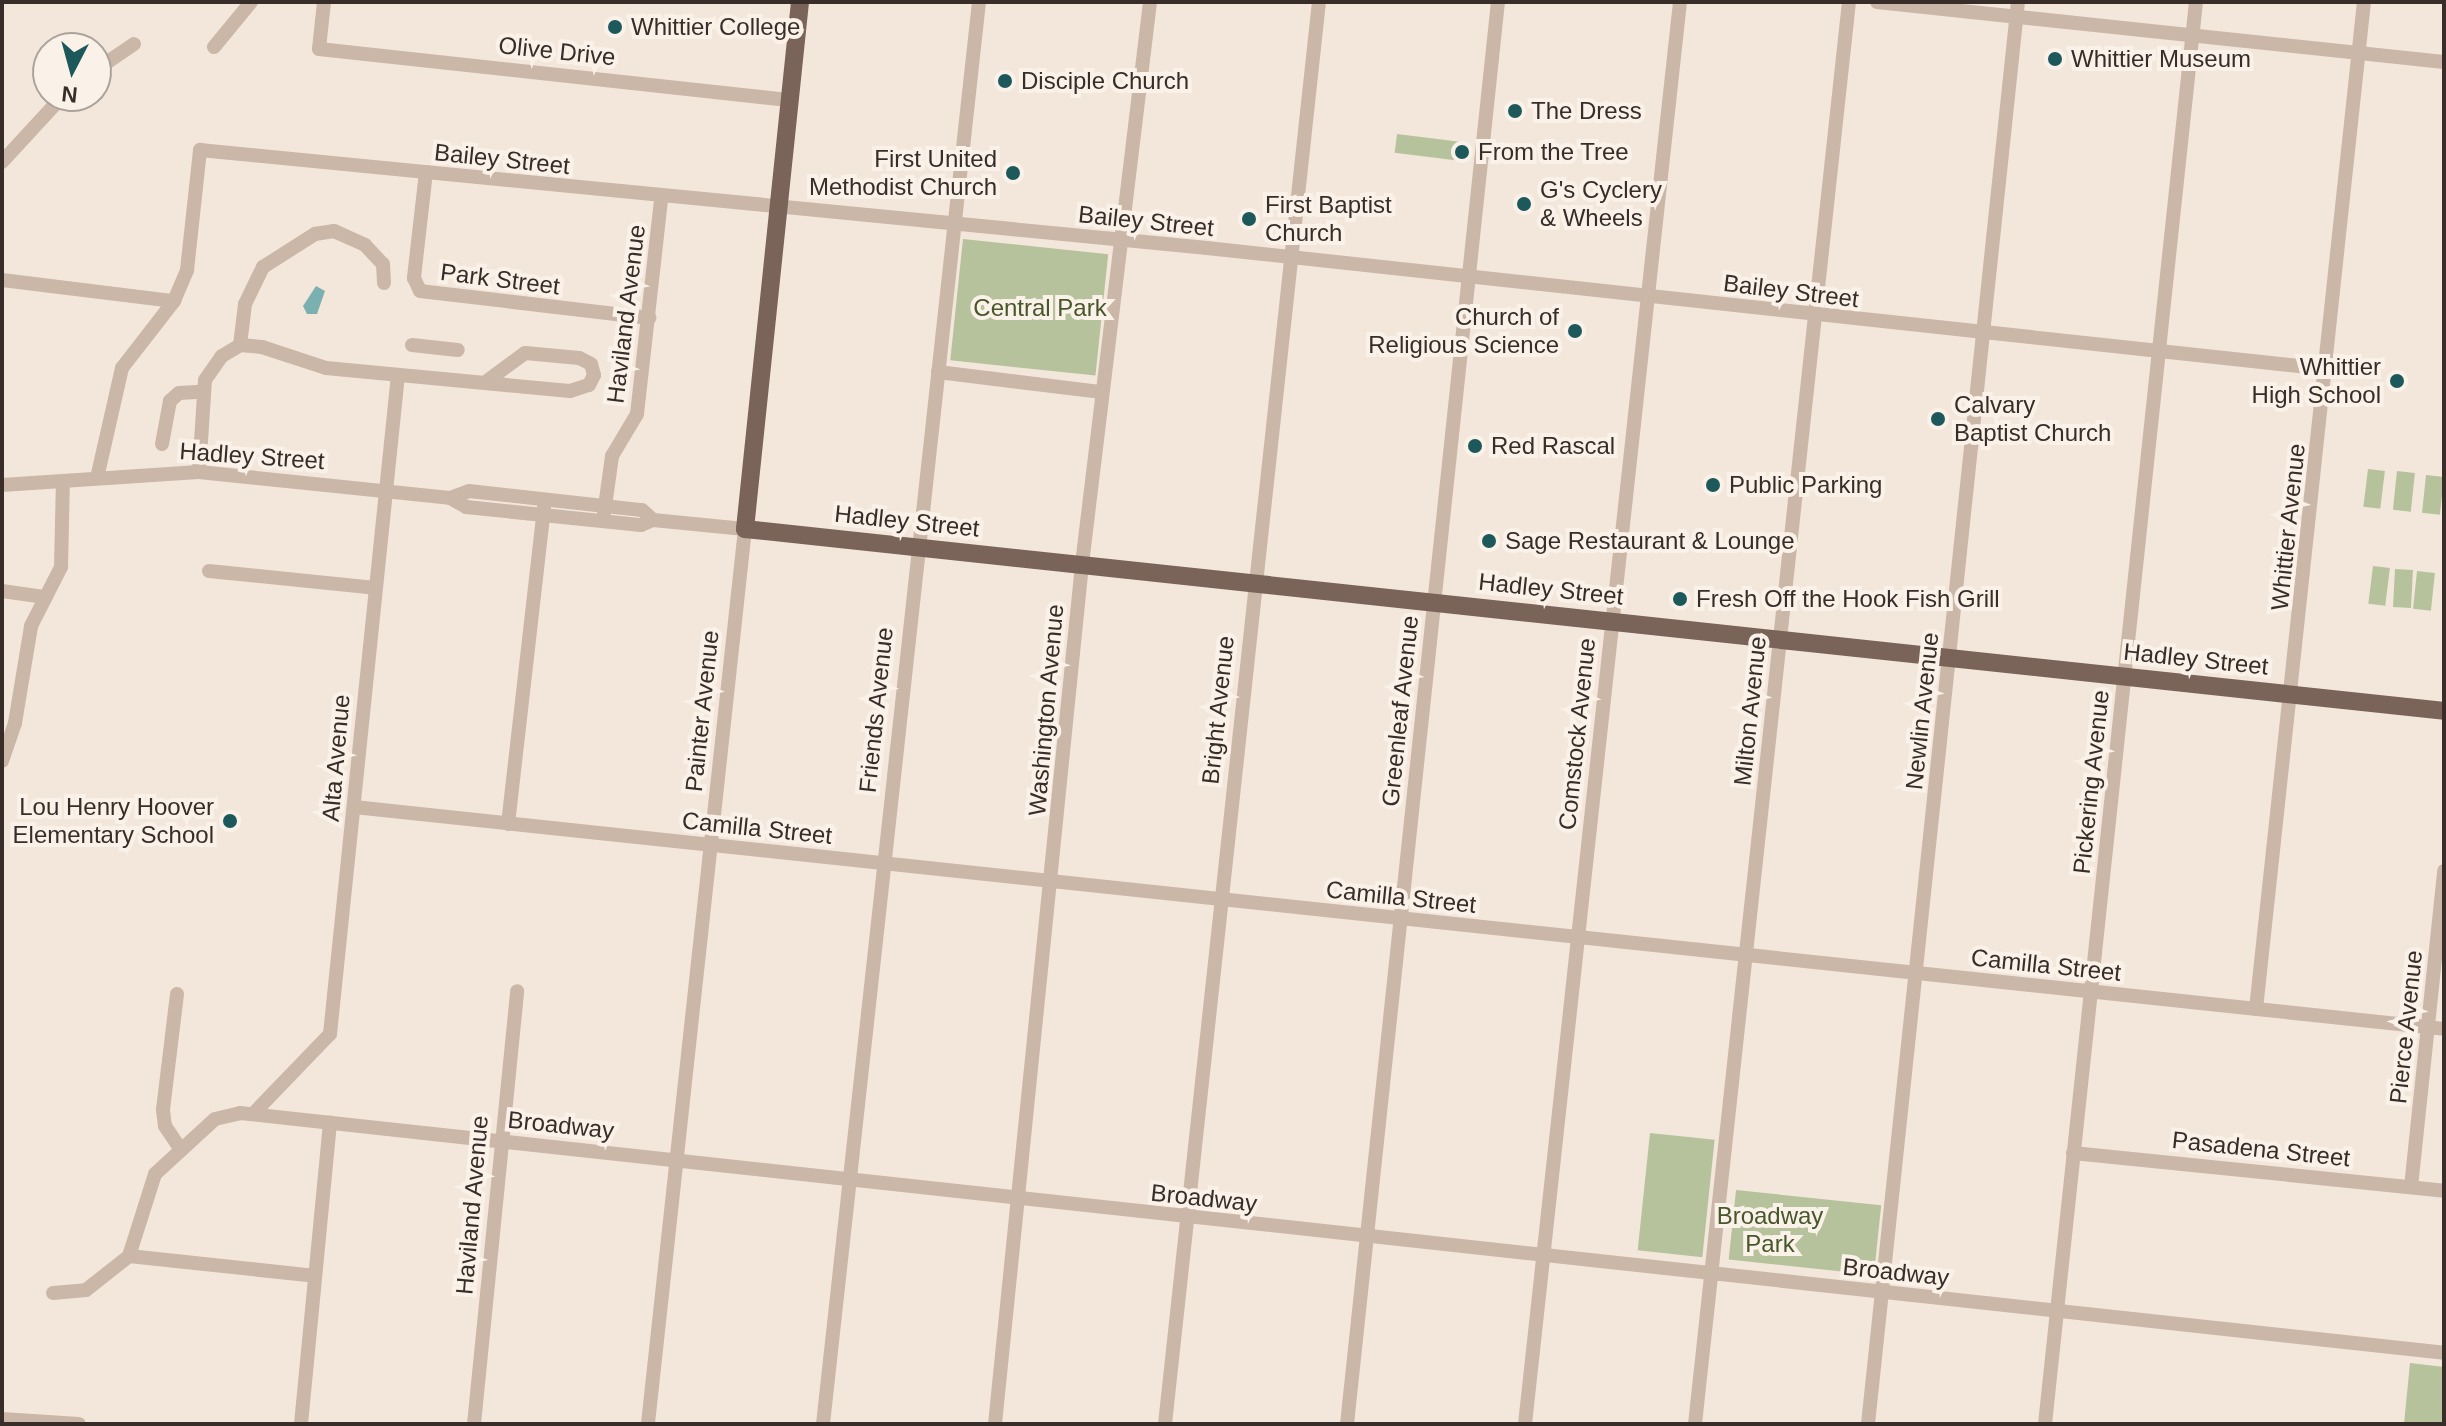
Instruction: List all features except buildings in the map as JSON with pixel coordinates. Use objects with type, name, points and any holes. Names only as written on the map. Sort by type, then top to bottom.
[{"type":"main road","name":"Painter Avenue","points":[[745,529],[800,2]]},
{"type":"main road","name":"Hadley Street","points":[[745,529],[1433,600],[2444,711]]},
{"type":"street","points":[[214,47],[251,2]]},
{"type":"street","name":"Olive Drive","points":[[324,2],[319,49],[790,100]]},
{"type":"street","name":"Friends Avenue","points":[[823,1424],[916,545],[979,2]]},
{"type":"street","name":"Washington Avenue","points":[[995,1424],[1082,564],[1150,2]]},
{"type":"street","name":"Bright Avenue","points":[[1165,1424],[1319,2]]},
{"type":"street","name":"Greenleaf Avenue","points":[[1347,1424],[1498,2]]},
{"type":"street","name":"Comstock Avenue","points":[[1525,1424],[1680,2]]},
{"type":"street","name":"Milton Avenue","points":[[1695,1424],[1849,2]]},
{"type":"street","points":[[1877,2],[2017,9],[2192,36],[2444,62]]},
{"type":"street","name":"Pickering Avenue","points":[[2045,1424],[2196,2]]},
{"type":"street","name":"Whittier Avenue","points":[[2256,1009],[2364,2]]},
{"type":"street","name":"Newlin Avenue","points":[[1868,1424],[2017,9]]},
{"type":"street","points":[[112,59],[134,44]]},
{"type":"street","points":[[2,162],[48,112]]},
{"type":"street","name":"Bailey Street","points":[[174,301],[187,270],[200,150],[661,199],[953,223],[1468,276],[1984,335],[2327,369]]},
{"type":"street","name":"Park Street","points":[[426,172],[414,278],[420,291],[649,318]]},
{"type":"street","name":"Haviland Avenue","points":[[604,514],[612,456],[637,414],[661,199]]},
{"type":"street","points":[[240,345],[245,304],[263,267],[315,234],[334,231],[365,245],[383,264],[384,283]]},
{"type":"street","points":[[2,280],[174,301]]},
{"type":"street","points":[[97,478],[122,368],[174,301]]},
{"type":"street","points":[[199,472],[201,392],[210,369],[240,345],[262,347],[326,368],[570,391],[589,385],[594,375],[591,364],[579,358],[525,353],[487,381]]},
{"type":"street","points":[[412,345],[458,350]]},
{"type":"street","points":[[431,376],[432,348]]},
{"type":"street","points":[[938,372],[1102,392]]},
{"type":"street","name":"Alta Avenue","points":[[253,1114],[330,1034],[398,375]]},
{"type":"street","points":[[162,444],[170,401],[179,393],[201,392]]},
{"type":"street","name":"Hadley Street","points":[[2,485],[199,472],[450,498],[466,507],[544,507],[604,514],[642,510],[653,520],[745,529]]},
{"type":"street","points":[[2,761],[31,626],[61,567],[65,545],[63,482]]},
{"type":"street","points":[[508,824],[544,507]]},
{"type":"street","name":"Painter Avenue","points":[[648,1424],[745,529]]},
{"type":"street","points":[[209,571],[375,588]]},
{"type":"street","points":[[2,591],[44,597]]},
{"type":"street","name":"Camilla Street","points":[[354,807],[2444,1029]]},
{"type":"street","name":"Pierce Avenue","points":[[2411,1187],[2444,874]]},
{"type":"street","name":"Haviland Avenue","points":[[474,1424],[499,1141],[517,991]]},
{"type":"street","points":[[177,994],[163,1110],[165,1126],[181,1150]]},
{"type":"street","name":"Broadway","points":[[129,1256],[148,1187],[181,1150],[216,1119],[253,1114],[849,1183],[2444,1353]]},
{"type":"street","points":[[301,1424],[330,1122]]},
{"type":"street","name":"Pasadena Street","points":[[2073,1153],[2444,1191]]},
{"type":"street","points":[[53,1293],[86,1290],[129,1256],[315,1276]]},
{"type":"street","points":[[2,1419],[79,1424]]},
{"type":"green space","points":[[1397,134],[1464,142],[1461,161],[1395,153]]},
{"type":"green space","name":"Central Park","points":[[963,239],[1108,254],[1095,376],[950,360]]},
{"type":"green space","points":[[2368,469],[2385,471],[2380,509],[2363,507]]},
{"type":"green space","points":[[2397,471],[2415,473],[2411,512],[2393,510]]},
{"type":"green space","points":[[2426,475],[2444,477],[2440,515],[2422,513]]},
{"type":"green space","points":[[2373,566],[2390,568],[2385,606],[2368,604]]},
{"type":"green space","points":[[2395,569],[2413,570],[2411,608],[2393,607]]},
{"type":"green space","points":[[2417,571],[2435,573],[2431,611],[2413,609]]},
{"type":"green space","name":"Broadway Park","points":[[1650,1133],[1715,1140],[1702,1257],[1638,1250]]},
{"type":"green space","name":"Broadway Park","points":[[1736,1190],[1881,1205],[1874,1275],[1729,1260]]},
{"type":"green space","points":[[2410,1363],[2444,1367],[2444,1424],[2404,1424]]},
{"type":"water","points":[[316,286],[325,291],[317,314],[307,314],[303,306]]},
{"type":"place","name":"Whittier College","points":[[615,27]]},
{"type":"place","name":"Whittier Museum","points":[[2055,59]]},
{"type":"place","name":"Disciple Church","points":[[1005,81]]},
{"type":"place","name":"The Dress","points":[[1515,111]]},
{"type":"place","name":"From the Tree","points":[[1462,152]]},
{"type":"place","name":"First United Methodist Church","points":[[1013,173]]},
{"type":"place","name":"G's Cyclery & Wheels","points":[[1524,204]]},
{"type":"place","name":"First Baptist Church","points":[[1249,219]]},
{"type":"place","name":"Church of Religious Science","points":[[1575,331]]},
{"type":"place","name":"Whittier High School","points":[[2397,381]]},
{"type":"place","name":"Calvary Baptist Church","points":[[1938,419]]},
{"type":"place","name":"Red Rascal","points":[[1475,446]]},
{"type":"place","name":"Public Parking","points":[[1713,485]]},
{"type":"place","name":"Sage Restaurant & Lounge","points":[[1489,541]]},
{"type":"place","name":"Fresh Off the Hook Fish Grill","points":[[1680,599]]},
{"type":"place","name":"Lou Henry Hoover Elementary School","points":[[230,821]]}]
